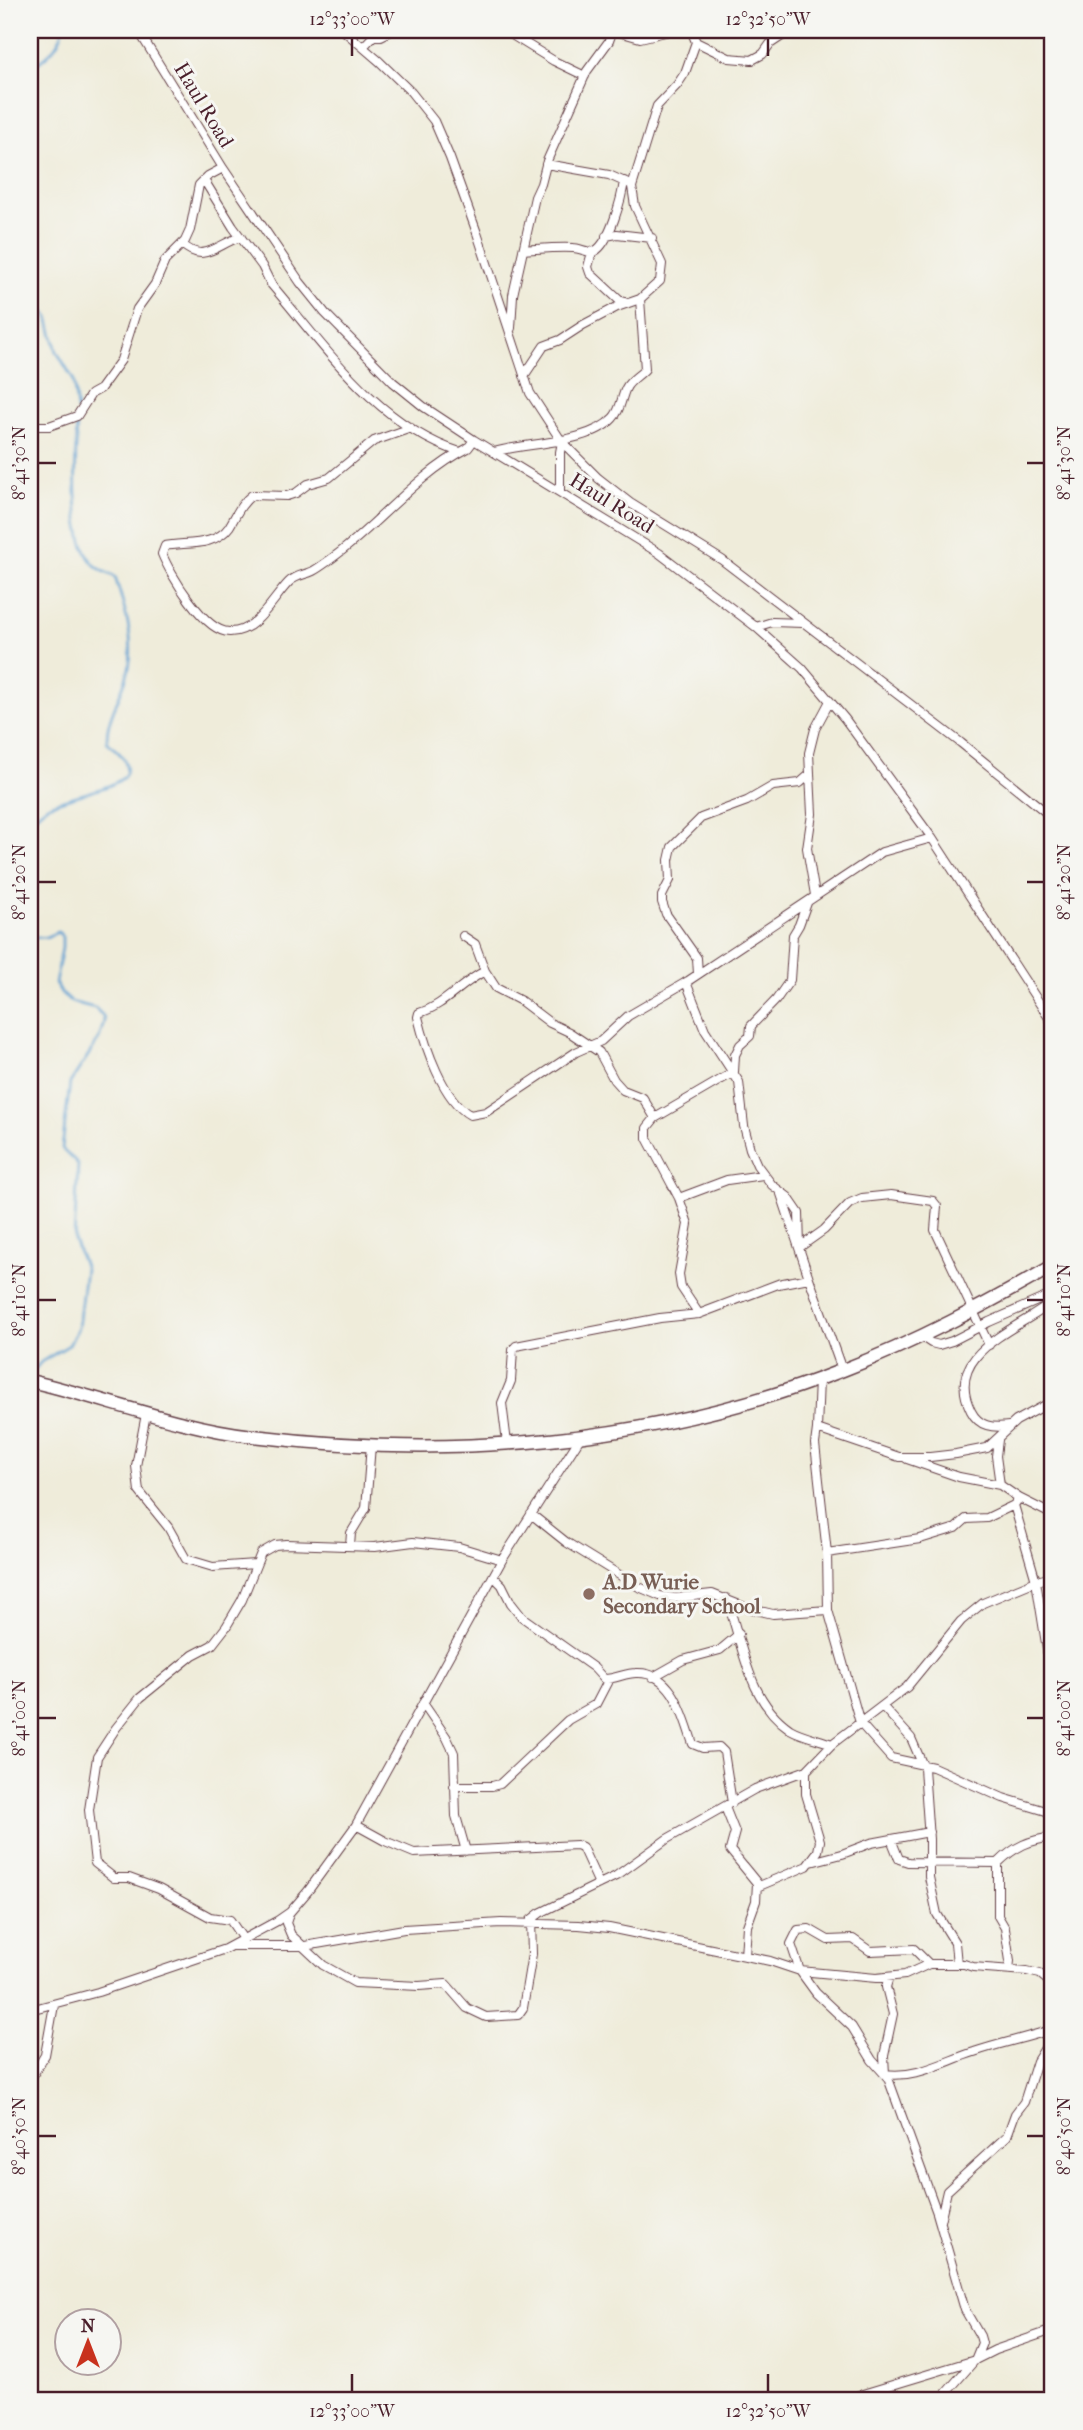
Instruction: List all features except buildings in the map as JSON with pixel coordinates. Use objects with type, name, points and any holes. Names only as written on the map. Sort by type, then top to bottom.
[{"type":"main road","points":[[34,1382],[191,1425],[251,1436],[371,1445],[444,1447],[580,1438],[687,1418],[819,1379],[922,1337],[1053,1266]]},
{"type":"street","name":"Haul Road","points":[[138,30],[261,227],[325,313],[393,382],[424,407],[474,440],[659,553],[756,627],[802,668],[830,701],[932,838],[1053,1024]]},
{"type":"street","points":[[343,30],[411,92],[434,121],[468,208],[530,393],[562,442],[598,478],[630,503],[722,560],[961,743],[1053,818]]},
{"type":"street","points":[[363,47],[377,33],[382,36],[393,30]]},
{"type":"street","points":[[504,30],[554,61],[585,76]]},
{"type":"street","points":[[510,332],[513,295],[535,197],[546,164],[593,60],[609,41],[612,30],[640,38],[674,30]]},
{"type":"street","points":[[691,30],[696,42],[729,58],[752,60],[791,30]]},
{"type":"street","points":[[524,376],[544,346],[640,299],[660,281],[662,264],[635,206],[632,187],[657,106],[685,73],[696,42]]},
{"type":"street","points":[[546,164],[609,176],[632,187]]},
{"type":"street","points":[[30,423],[38,426],[49,425],[77,416],[91,394],[100,389],[121,360],[137,309],[155,284],[165,261],[182,244],[190,230],[199,185],[223,168]]},
{"type":"street","points":[[204,180],[262,266],[271,284],[349,375],[388,413],[443,447],[460,452]]},
{"type":"street","points":[[624,181],[622,195],[606,236],[592,252],[588,267],[590,273],[619,300],[628,303]]},
{"type":"street","points":[[606,236],[618,234],[652,238]]},
{"type":"street","points":[[182,244],[191,252],[200,253],[214,250],[241,237]]},
{"type":"street","points":[[523,250],[573,248],[592,252]]},
{"type":"street","points":[[494,452],[540,442],[562,442],[604,426],[614,418],[627,386],[646,369],[640,299]]},
{"type":"street","points":[[411,428],[374,441],[330,478],[308,484],[296,493],[287,496],[252,495],[235,513],[229,526],[215,539],[188,545],[165,546],[162,554],[180,589],[220,630],[232,632],[255,622],[291,580],[302,573],[313,571],[342,551],[405,493],[468,448],[474,440]]},
{"type":"street","points":[[559,491],[562,442]]},
{"type":"street","points":[[756,627],[772,622],[803,623]]},
{"type":"street","points":[[815,895],[807,848],[812,814],[808,776],[809,753],[815,729],[830,701]]},
{"type":"street","points":[[698,974],[698,958],[666,914],[662,902],[670,880],[669,860],[672,847],[701,818],[736,806],[773,786],[800,783],[808,776]]},
{"type":"street","points":[[485,971],[473,976],[431,1010],[419,1013],[418,1017],[427,1051],[444,1084],[464,1112],[476,1115],[486,1112],[576,1052],[601,1041],[628,1016],[686,982],[882,852],[932,838]]},
{"type":"street","points":[[734,1072],[735,1055],[740,1045],[750,1036],[751,1026],[790,981],[793,934],[807,903]]},
{"type":"street","points":[[463,936],[475,944],[485,971],[496,988],[521,1001],[550,1023],[569,1032],[603,1056],[605,1066],[614,1080],[623,1090],[643,1098],[655,1118]]},
{"type":"street","points":[[686,982],[705,1030],[734,1072],[740,1087],[744,1126],[750,1149],[763,1175],[795,1205],[799,1213],[800,1248],[842,1370]]},
{"type":"street","points":[[699,1314],[681,1287],[679,1273],[688,1224],[679,1198],[647,1138],[647,1128],[655,1118],[734,1072]]},
{"type":"street","points":[[679,1198],[727,1180],[763,1175]]},
{"type":"street","points":[[800,1248],[824,1230],[850,1203],[862,1198],[891,1195],[933,1201],[936,1206],[935,1230],[989,1345]]},
{"type":"street","points":[[507,1443],[502,1403],[511,1381],[513,1350],[516,1346],[660,1318],[699,1314],[778,1284],[809,1278]]},
{"type":"street","points":[[922,1337],[939,1345],[952,1341],[979,1326],[1053,1294]]},
{"type":"street","points":[[1009,1426],[989,1427],[974,1416],[965,1393],[964,1382],[968,1368],[974,1357],[989,1345],[1053,1302]]},
{"type":"street","points":[[819,1379],[815,1444],[827,1553],[828,1610],[860,1723],[891,1758],[922,1763],[1003,1798],[1037,1808],[1053,1817]]},
{"type":"street","points":[[899,1457],[930,1457],[987,1448],[998,1440],[1009,1426],[1053,1401]]},
{"type":"street","points":[[146,1413],[136,1466],[139,1491],[168,1527],[186,1559],[212,1567],[255,1564]]},
{"type":"street","points":[[817,1429],[959,1477],[1000,1485],[1017,1502],[1051,1513]]},
{"type":"street","points":[[580,1438],[502,1560],[356,1825],[286,1918],[288,1930],[295,1940],[323,1965],[355,1983],[419,1986],[446,1984],[467,2008],[486,2017],[519,2015],[523,2008],[532,1954],[533,1918],[617,1876],[667,1839],[755,1789],[806,1771],[832,1744],[906,1687],[961,1621],[983,1603],[1036,1581],[1053,1577]]},
{"type":"street","points":[[998,1440],[996,1455],[1000,1485]]},
{"type":"street","points":[[350,1546],[352,1533],[366,1508],[371,1445]]},
{"type":"street","points":[[827,1553],[920,1539],[956,1528],[966,1519],[986,1518],[1017,1502]]},
{"type":"street","points":[[1017,1502],[1036,1581],[1048,1656]]},
{"type":"street","points":[[531,1514],[566,1542],[650,1593],[676,1598],[712,1594],[747,1608],[773,1614],[828,1610]]},
{"type":"street","points":[[243,1938],[230,1920],[216,1920],[159,1889],[129,1878],[114,1878],[95,1863],[89,1810],[97,1758],[116,1728],[140,1698],[193,1655],[212,1645],[242,1600],[261,1553],[275,1545],[374,1548],[398,1543],[421,1543],[458,1548],[502,1560]]},
{"type":"street","points":[[493,1576],[502,1585],[510,1603],[522,1618],[594,1668],[604,1679],[635,1672],[653,1677],[672,1691],[681,1705],[693,1744],[703,1748],[719,1747],[724,1752],[728,1805],[735,1832],[730,1850],[739,1864],[750,1871],[757,1887],[756,1901],[747,1926],[745,1956]]},
{"type":"street","points":[[726,1598],[739,1634],[749,1676],[759,1695],[788,1727],[832,1744]]},
{"type":"street","points":[[653,1677],[683,1660],[720,1650],[739,1634]]},
{"type":"street","points":[[454,1786],[492,1787],[500,1784],[568,1720],[596,1704],[609,1679]]},
{"type":"street","points":[[423,1703],[454,1753],[456,1816],[466,1851]]},
{"type":"street","points":[[883,1707],[911,1738],[922,1763],[935,1909],[955,1943],[957,1964]]},
{"type":"street","points":[[806,1771],[806,1794],[820,1841],[818,1851],[811,1862]]},
{"type":"street","points":[[1037,1808],[1053,1804]]},
{"type":"street","points":[[356,1825],[414,1853],[578,1845],[582,1847],[599,1884]]},
{"type":"street","points":[[757,1887],[794,1873],[811,1862],[871,1843],[929,1832]]},
{"type":"street","points":[[891,1839],[899,1859],[908,1862],[998,1863],[1010,1851],[1025,1843],[1053,1837]]},
{"type":"street","points":[[998,1863],[998,1916],[1005,1928],[1009,1969]]},
{"type":"street","points":[[30,2010],[182,1965],[231,1946],[290,1912]]},
{"type":"street","points":[[231,1946],[305,1947],[404,1929],[501,1923],[531,1924],[608,1928],[770,1961],[800,1971],[857,1977],[889,1977],[905,1975],[929,1964],[957,1964],[1040,1974],[1053,1984]]},
{"type":"street","points":[[929,1964],[915,1949],[870,1951],[853,1939],[828,1940],[803,1928],[794,1935],[791,1944],[800,1971],[816,1993],[852,2027],[872,2060],[885,2074],[940,2222],[965,2310],[980,2336],[982,2343],[975,2360],[940,2400]]},
{"type":"street","points":[[885,2074],[884,2056],[893,2014],[886,1987],[889,1977]]},
{"type":"street","points":[[30,2080],[45,2055],[54,2005]]},
{"type":"street","points":[[885,2074],[905,2076],[918,2073],[976,2051],[1053,2029]]},
{"type":"street","points":[[940,2222],[947,2191],[1007,2136],[1015,2114],[1024,2102],[1037,2061],[1053,2035]]},
{"type":"street","points":[[843,2400],[975,2360],[995,2350],[1053,2330]]},
{"type":"waterway","points":[[30,69],[54,48],[63,30]]},
{"type":"waterway","points":[[30,297],[48,316],[57,352],[73,379],[77,410]]},
{"type":"waterway","points":[[30,821],[47,806],[104,788],[126,773],[126,763],[107,742],[107,732],[129,668],[130,633],[115,577],[92,562],[80,533],[76,492],[77,417]]},
{"type":"waterway","points":[[30,938],[46,937],[58,932],[62,936],[55,983],[71,1002],[95,1008],[103,1016],[104,1022],[99,1039],[70,1083],[62,1148],[78,1165],[74,1240],[85,1269],[78,1328],[69,1345],[41,1362],[30,1375]]},
{"type":"place","name":"A.D Wurie Secondary School","points":[[589,1594]]}]
